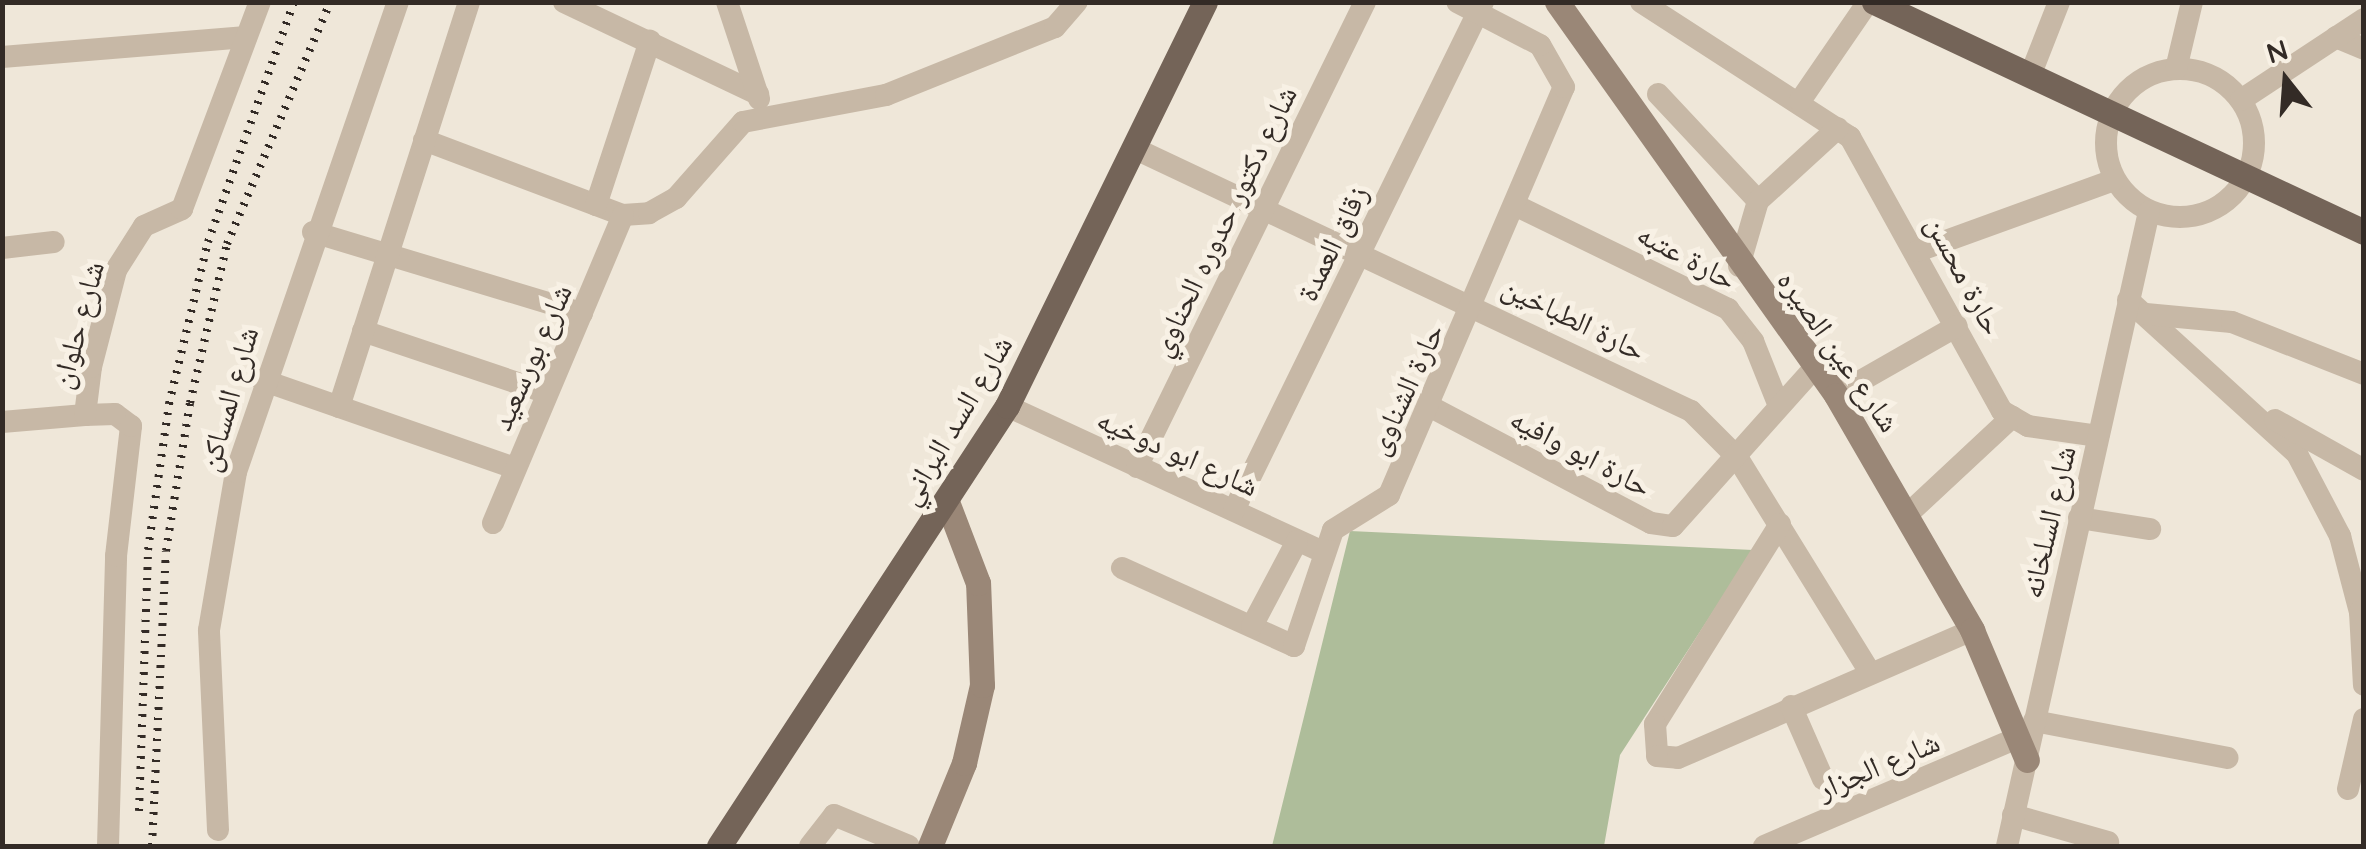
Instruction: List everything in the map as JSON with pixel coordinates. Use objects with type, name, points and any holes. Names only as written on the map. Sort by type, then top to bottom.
[{"type":"main road","name":"شارع السد البراني","points":[[719,846],[862,618],[947,502],[1006,406],[1140,151],[1205,2]]},
{"type":"main road","points":[[1871,2],[2112,111],[2364,232]]},
{"type":"street","name":"شارع حلوان","points":[[108,846],[116,556],[131,426],[116,414],[85,415],[116,270],[144,226],[182,209],[260,2]]},
{"type":"street","name":"شارع المساكن","points":[[218,830],[209,630],[262,380],[312,232],[398,2]]},
{"type":"street","points":[[338,408],[469,2]]},
{"type":"street","points":[[564,2],[650,41],[761,104],[886,95],[1028,40],[1077,2]]},
{"type":"street","points":[[727,2],[761,104]]},
{"type":"street","name":"شارع دكتور حدوره الحناوي","points":[[1137,466],[1365,2]]},
{"type":"street","name":"شارع عين الصيره","points":[[1557,2],[1739,266],[1817,365],[1909,513],[2025,740]]},
{"type":"street","name":"حارة محسن","points":[[1641,2],[1838,128],[1873,164],[1958,326],[2012,417]]},
{"type":"street","points":[[1800,102],[1871,2]]},
{"type":"street","points":[[2030,76],[2059,2]]},
{"type":"street","points":[[2176,69],[2192,2]]},
{"type":"street","name":"حارة الشناوى","points":[[1122,568],[1298,644],[1338,522],[1388,495],[1478,303],[1564,87],[1540,45],[1473,6]]},
{"type":"street","name":"زقاق العمدة","points":[[1234,510],[1361,252],[1473,6]]},
{"type":"street","points":[[2241,100],[2364,19]]},
{"type":"street","points":[[2,57],[246,37]]},
{"type":"street","points":[[2336,37],[2364,50]]},
{"type":"street","points":[[596,205],[650,41]]},
{"type":"street","points":[[2176,69],[2212,76],[2241,100],[2254,137],[2247,176],[2205,212],[2149,212],[2114,180],[2106,146],[2112,111],[2138,82],[2176,69]]},
{"type":"street","points":[[1658,94],[1758,201]]},
{"type":"street","points":[[424,140],[623,214],[676,198],[724,136],[761,104]]},
{"type":"street","points":[[1739,266],[1758,201],[1838,128]]},
{"type":"street","name":"حارة الطباخين","points":[[1140,151],[1478,303],[1680,404],[1737,457],[1870,672]]},
{"type":"street","points":[[1918,251],[2114,180]]},
{"type":"street","name":"حارة عتبه","points":[[1519,207],[1728,309],[1753,341],[1778,406]]},
{"type":"street","name":"شارع السلخانه","points":[[2007,846],[2025,740],[2098,436],[2137,307],[2149,212]]},
{"type":"street","name":"شارع بورسعيد","points":[[493,523],[544,392],[582,314],[623,214]]},
{"type":"street","points":[[312,232],[582,314]]},
{"type":"street","points":[[2,248],[54,242]]},
{"type":"street","points":[[2137,307],[2232,322],[2364,374]]},
{"type":"street","points":[[2137,307],[2250,406],[2297,454],[2340,536],[2360,612],[2364,685]]},
{"type":"street","points":[[1836,395],[1958,326]]},
{"type":"street","points":[[363,332],[544,392]]},
{"type":"street","name":"حارة ابو وافيه","points":[[1429,406],[1662,526],[1691,516],[1778,406],[1817,365]]},
{"type":"street","points":[[262,380],[515,468]]},
{"type":"street","name":"شارع ابو دوخيه","points":[[1006,406],[1325,553]]},
{"type":"street","points":[[2250,406],[2364,470]]},
{"type":"street","points":[[2,422],[85,415]]},
{"type":"street","points":[[1909,513],[2012,417],[2098,436]]},
{"type":"street","points":[[930,846],[964,763],[982,667],[970,550],[947,502]]},
{"type":"street","points":[[2079,518],[2150,528]]},
{"type":"street","points":[[1780,524],[1650,744],[1657,756],[1678,758],[1972,630]]},
{"type":"street","points":[[1252,626],[1297,540]]},
{"type":"street","points":[[1792,706],[1823,779]]},
{"type":"street","points":[[2348,790],[2364,719]]},
{"type":"street","points":[[2025,740],[2228,758]]},
{"type":"street","name":"شارع الجزار","points":[[1772,845],[2025,740]]},
{"type":"street","points":[[810,846],[834,815],[910,846]]},
{"type":"street","points":[[2014,815],[2108,842]]},
{"type":"green space","points":[[1350,531],[1753,550],[1620,755],[1604,846],[1272,846]]},
{"type":"railway","points":[[139,811],[148,550],[169,404],[208,242],[294,2]]},
{"type":"railway","points":[[152,846],[166,551],[190,403],[227,244],[330,2]]}]
